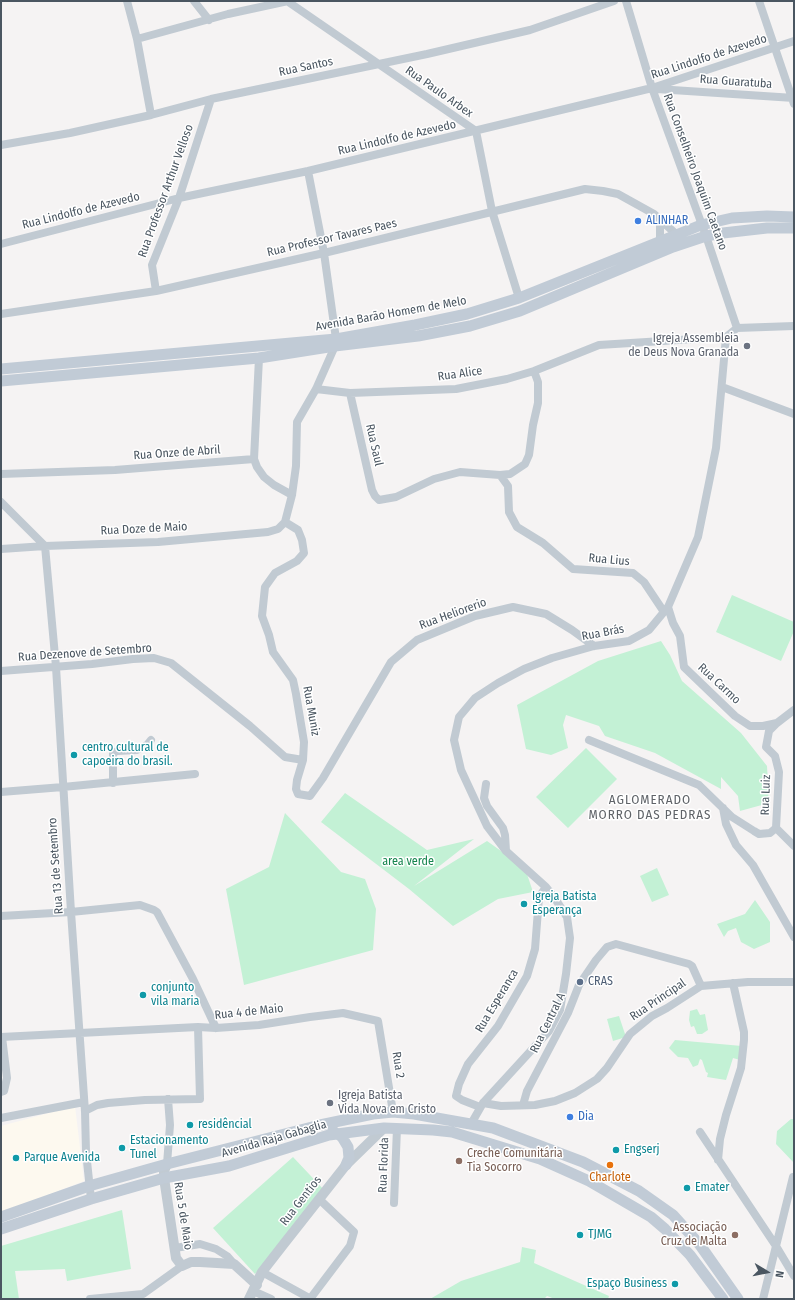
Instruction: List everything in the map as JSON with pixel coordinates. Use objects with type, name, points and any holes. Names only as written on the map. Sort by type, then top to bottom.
[{"type":"main road","name":"Avenida Barão Homem de Melo","points":[[336,342],[467,314],[519,298],[588,271],[660,240],[701,225],[732,218],[767,216],[794,217]]},
{"type":"main road","name":"Avenida Barão Homem de Melo","points":[[1,369],[418,336],[470,326],[520,312],[673,247],[706,236],[767,228],[794,228]]},
{"type":"main road","points":[[2,380],[259,358],[303,351],[336,342]]},
{"type":"main road","name":"Avenida Raja Gabaglia","points":[[1,1217],[89,1186],[167,1164],[320,1125],[373,1114],[393,1112],[414,1114],[493,1128],[583,1162],[619,1180],[645,1195],[673,1215],[700,1245],[738,1299]]},
{"type":"main road","points":[[320,1125],[338,1134],[348,1147],[349,1158],[346,1165]]},
{"type":"main road","name":"Avenida Raja Gabaglia","points":[[1,1229],[92,1199],[164,1178],[228,1166],[291,1148],[329,1135],[384,1128],[452,1132],[540,1159],[589,1181],[651,1217],[690,1255],[723,1299]]},
{"type":"street","points":[[127,1],[137,39],[151,116]]},
{"type":"street","points":[[194,1],[209,20]]},
{"type":"street","points":[[137,39],[228,14],[288,1]]},
{"type":"street","name":"Rua Paulo Arbex","points":[[288,1],[476,131],[492,211],[519,298]]},
{"type":"street","name":"Rua Santos","points":[[1,145],[70,133],[151,116],[211,99],[379,64],[530,30],[614,1]]},
{"type":"street","name":"Rua Conselheiro Joaquim Caetano","points":[[626,1],[652,88],[706,236],[737,328]]},
{"type":"street","points":[[759,1],[793,100]]},
{"type":"street","name":"Rua Lindolfo de Azevedo","points":[[1,244],[179,198],[308,171],[652,88],[794,41]]},
{"type":"street","name":"Rua Guaratuba","points":[[652,88],[793,100]]},
{"type":"street","name":"Rua Professor Arthur Velloso","points":[[156,291],[152,266],[179,198],[211,99]]},
{"type":"street","points":[[285,522],[292,495],[296,466],[297,422],[316,389],[336,342],[324,253],[308,171]]},
{"type":"street","name":"Rua Professor Tavares Paes","points":[[1,314],[156,291],[324,253],[585,189],[618,194],[654,214],[676,234]]},
{"type":"street","points":[[660,220],[660,240]]},
{"type":"street","points":[[726,337],[737,328],[794,326]]},
{"type":"street","name":"Rua Alice","points":[[316,389],[350,393],[456,389],[507,379],[534,371],[599,345],[726,337]]},
{"type":"street","name":"Rua Brás","points":[[506,851],[487,826],[461,770],[454,740],[459,717],[475,698],[524,669],[552,658],[594,646],[630,642],[649,630],[666,610],[698,536],[716,448],[726,337]]},
{"type":"street","points":[[259,358],[254,459],[257,467],[264,477],[274,485],[292,495]]},
{"type":"street","points":[[500,475],[510,474],[525,464],[529,454],[538,403],[538,382],[534,371]]},
{"type":"street","points":[[722,386],[794,414]]},
{"type":"street","name":"Rua Saul","points":[[350,393],[372,490],[374,496],[379,500],[396,497],[434,479],[460,472],[500,475]]},
{"type":"street","name":"Rua Onze de Abril","points":[[1,474],[115,470],[254,459]]},
{"type":"street","name":"Rua Lius","points":[[500,475],[508,486],[509,512],[518,527],[543,543],[573,569],[633,573],[644,582],[666,610]]},
{"type":"street","points":[[1,502],[44,546]]},
{"type":"street","name":"Rua Doze de Maio","points":[[1,549],[158,542],[260,532],[278,529],[285,522]]},
{"type":"street","name":"Rua Muniz","points":[[285,522],[298,530],[302,540],[304,553],[297,561],[275,573],[264,587],[262,616],[269,634],[273,652],[293,680],[304,742],[303,760],[297,780],[296,789],[298,794]]},
{"type":"street","name":"Rua 13 de Setembro","points":[[44,546],[56,667],[85,1111],[86,1152],[89,1186],[92,1199]]},
{"type":"street","name":"Rua Heliorerio","points":[[298,794],[310,796],[323,778],[391,662],[417,640],[475,616],[514,607],[546,614],[594,646]]},
{"type":"street","name":"Rua Carmo","points":[[666,610],[680,636],[684,667],[735,716],[750,726],[763,726],[777,723],[794,710]]},
{"type":"street","name":"Rua Dezenove de Setembro","points":[[1,671],[154,658],[170,663],[250,726],[285,757],[303,760]]},
{"type":"street","name":"Rua Luiz","points":[[776,828],[779,772],[775,756],[766,748],[769,731],[777,723]]},
{"type":"street","points":[[113,783],[113,753],[117,751],[137,750],[147,745],[151,740]]},
{"type":"street","points":[[589,740],[699,785],[732,817],[759,834],[770,833],[776,828],[794,846]]},
{"type":"street","points":[[1,792],[63,788],[195,774]]},
{"type":"street","points":[[471,1124],[480,1106],[548,1031],[560,1010],[570,938],[567,917],[554,897],[546,887],[506,851],[503,828],[484,798],[486,784]]},
{"type":"street","points":[[723,808],[726,824],[736,845],[753,865],[794,936]]},
{"type":"street","name":"Rua Esperanca","points":[[480,1106],[462,1100],[456,1096],[459,1084],[468,1064],[498,1026],[527,976],[535,949],[539,897],[546,887]]},
{"type":"street","points":[[1,916],[140,906],[157,912],[196,984],[216,1028]]},
{"type":"street","name":"Rua Central A","points":[[523,1105],[527,1091],[568,1013],[579,984],[607,947],[616,944],[690,964],[701,986]]},
{"type":"street","points":[[565,978],[579,984]]},
{"type":"street","name":"Rua Principal","points":[[480,1106],[523,1105],[555,1102],[575,1093],[597,1079],[607,1068],[630,1034],[652,1016],[701,986],[748,982],[794,982]]},
{"type":"street","points":[[718,1160],[720,1139],[741,1068],[744,1040],[744,1032],[733,983]]},
{"type":"street","name":"Rua 4 de Maio","points":[[2,1037],[259,1025],[343,1013],[378,1021]]},
{"type":"street","name":"Rua 2","points":[[378,1021],[393,1112]]},
{"type":"street","points":[[85,1111],[97,1105],[108,1103],[168,1099],[200,1099],[198,1027]]},
{"type":"street","points":[[1,1092],[4,1091],[7,1078],[2,1037]]},
{"type":"street","points":[[167,1164],[170,1125],[168,1099]]},
{"type":"street","points":[[1,1118],[84,1102]]},
{"type":"street","points":[[480,1106],[484,1126]]},
{"type":"street","name":"Rua Gentios","points":[[253,1292],[262,1272],[346,1165],[384,1128]]},
{"type":"street","name":"Rua Florida","points":[[394,1203],[397,1128]]},
{"type":"street","points":[[700,1132],[776,1246],[794,1276]]},
{"type":"street","name":"Rua 5 de Maio","points":[[167,1164],[164,1171],[164,1178],[176,1258],[182,1266],[191,1262],[234,1264]]},
{"type":"street","points":[[764,1299],[793,1177]]},
{"type":"street","points":[[262,1272],[311,1299],[350,1246],[354,1232],[320,1199]]},
{"type":"street","points":[[175,1248],[200,1244],[216,1249],[234,1264],[253,1292],[271,1299]]},
{"type":"street","points":[[90,1299],[143,1294],[182,1266]]},
{"type":"shaded area","points":[[75,1106],[84,1181],[1,1213],[1,1126]]},
{"type":"green space","points":[[732,595],[794,622],[794,631],[781,661],[716,632]]},
{"type":"green space","points":[[661,641],[670,655],[682,681],[741,733],[767,766],[769,803],[740,811],[738,796],[721,777],[721,789],[655,753],[605,736],[599,726],[566,715],[563,725],[568,748],[551,755],[526,749],[517,705],[598,661]]},
{"type":"green space","points":[[586,748],[617,779],[568,828],[536,797]]},
{"type":"green space","name":"area verde","points":[[345,793],[427,850],[474,839],[414,886],[487,841],[525,868],[533,892],[498,899],[453,926],[409,889],[321,822]]},
{"type":"green space","points":[[285,813],[341,872],[365,879],[376,909],[373,950],[244,985],[226,889],[269,867]]},
{"type":"green space","points":[[657,868],[669,895],[652,902],[640,876]]},
{"type":"green space","points":[[755,900],[770,922],[770,942],[754,949],[741,942],[736,928],[728,931],[724,937],[717,924],[745,914]]},
{"type":"green space","points":[[697,1009],[700,1015],[705,1014],[708,1030],[702,1034],[697,1034],[694,1026],[691,1027],[689,1020],[690,1011]]},
{"type":"green space","points":[[619,1016],[626,1037],[613,1041],[607,1019]]},
{"type":"green space","points":[[675,1040],[742,1046],[740,1060],[733,1058],[726,1080],[707,1077],[708,1073],[706,1072],[702,1060],[700,1059],[698,1065],[693,1067],[688,1058],[678,1057],[669,1048]]},
{"type":"green space","points":[[791,1119],[794,1119],[794,1163],[776,1144],[777,1131]]},
{"type":"green space","points":[[293,1157],[326,1192],[255,1274],[213,1228]]},
{"type":"green space","points":[[122,1210],[131,1269],[67,1281],[65,1269],[15,1271],[19,1299],[1,1299],[1,1246]]},
{"type":"green space","points":[[522,1247],[536,1250],[534,1263],[609,1296],[608,1299],[555,1299],[547,1296],[544,1299],[430,1299],[461,1281],[520,1262]]},
{"type":"place","name":"ALINHAR","points":[[638,221]]},
{"type":"place","name":"Igreja Assembleia de Deus Nova Granada","points":[[747,346]]},
{"type":"place","name":"centro cultural de capoeira do brasil.","points":[[74,755]]},
{"type":"place","name":"Igreja Batista Esperança","points":[[524,904]]},
{"type":"place","name":"CRAS","points":[[580,982]]},
{"type":"place","name":"conjunto vila maria","points":[[143,995]]},
{"type":"place","name":"Igreja Batista Vida Nova em Cristo","points":[[330,1103]]},
{"type":"place","name":"Dia","points":[[570,1117]]},
{"type":"place","name":"residêncial","points":[[190,1125]]},
{"type":"place","name":"Estacionamento Tunel","points":[[122,1148]]},
{"type":"place","name":"Engserj","points":[[616,1150]]},
{"type":"place","name":"Parque Avenida","points":[[16,1158]]},
{"type":"place","name":"Creche Comunitária Tia Socorro","points":[[459,1161]]},
{"type":"place","name":"Charlote","points":[[610,1165]]},
{"type":"place","name":"Emater","points":[[687,1188]]},
{"type":"place","name":"TJMG","points":[[580,1235]]},
{"type":"place","name":"Associação Cruz de Malta","points":[[735,1235]]},
{"type":"place","name":"Espaço Business","points":[[675,1284]]},
{"type":"district","name":"AGLOMERADO MORRO DAS PEDRAS","points":[[650,808]]}]
